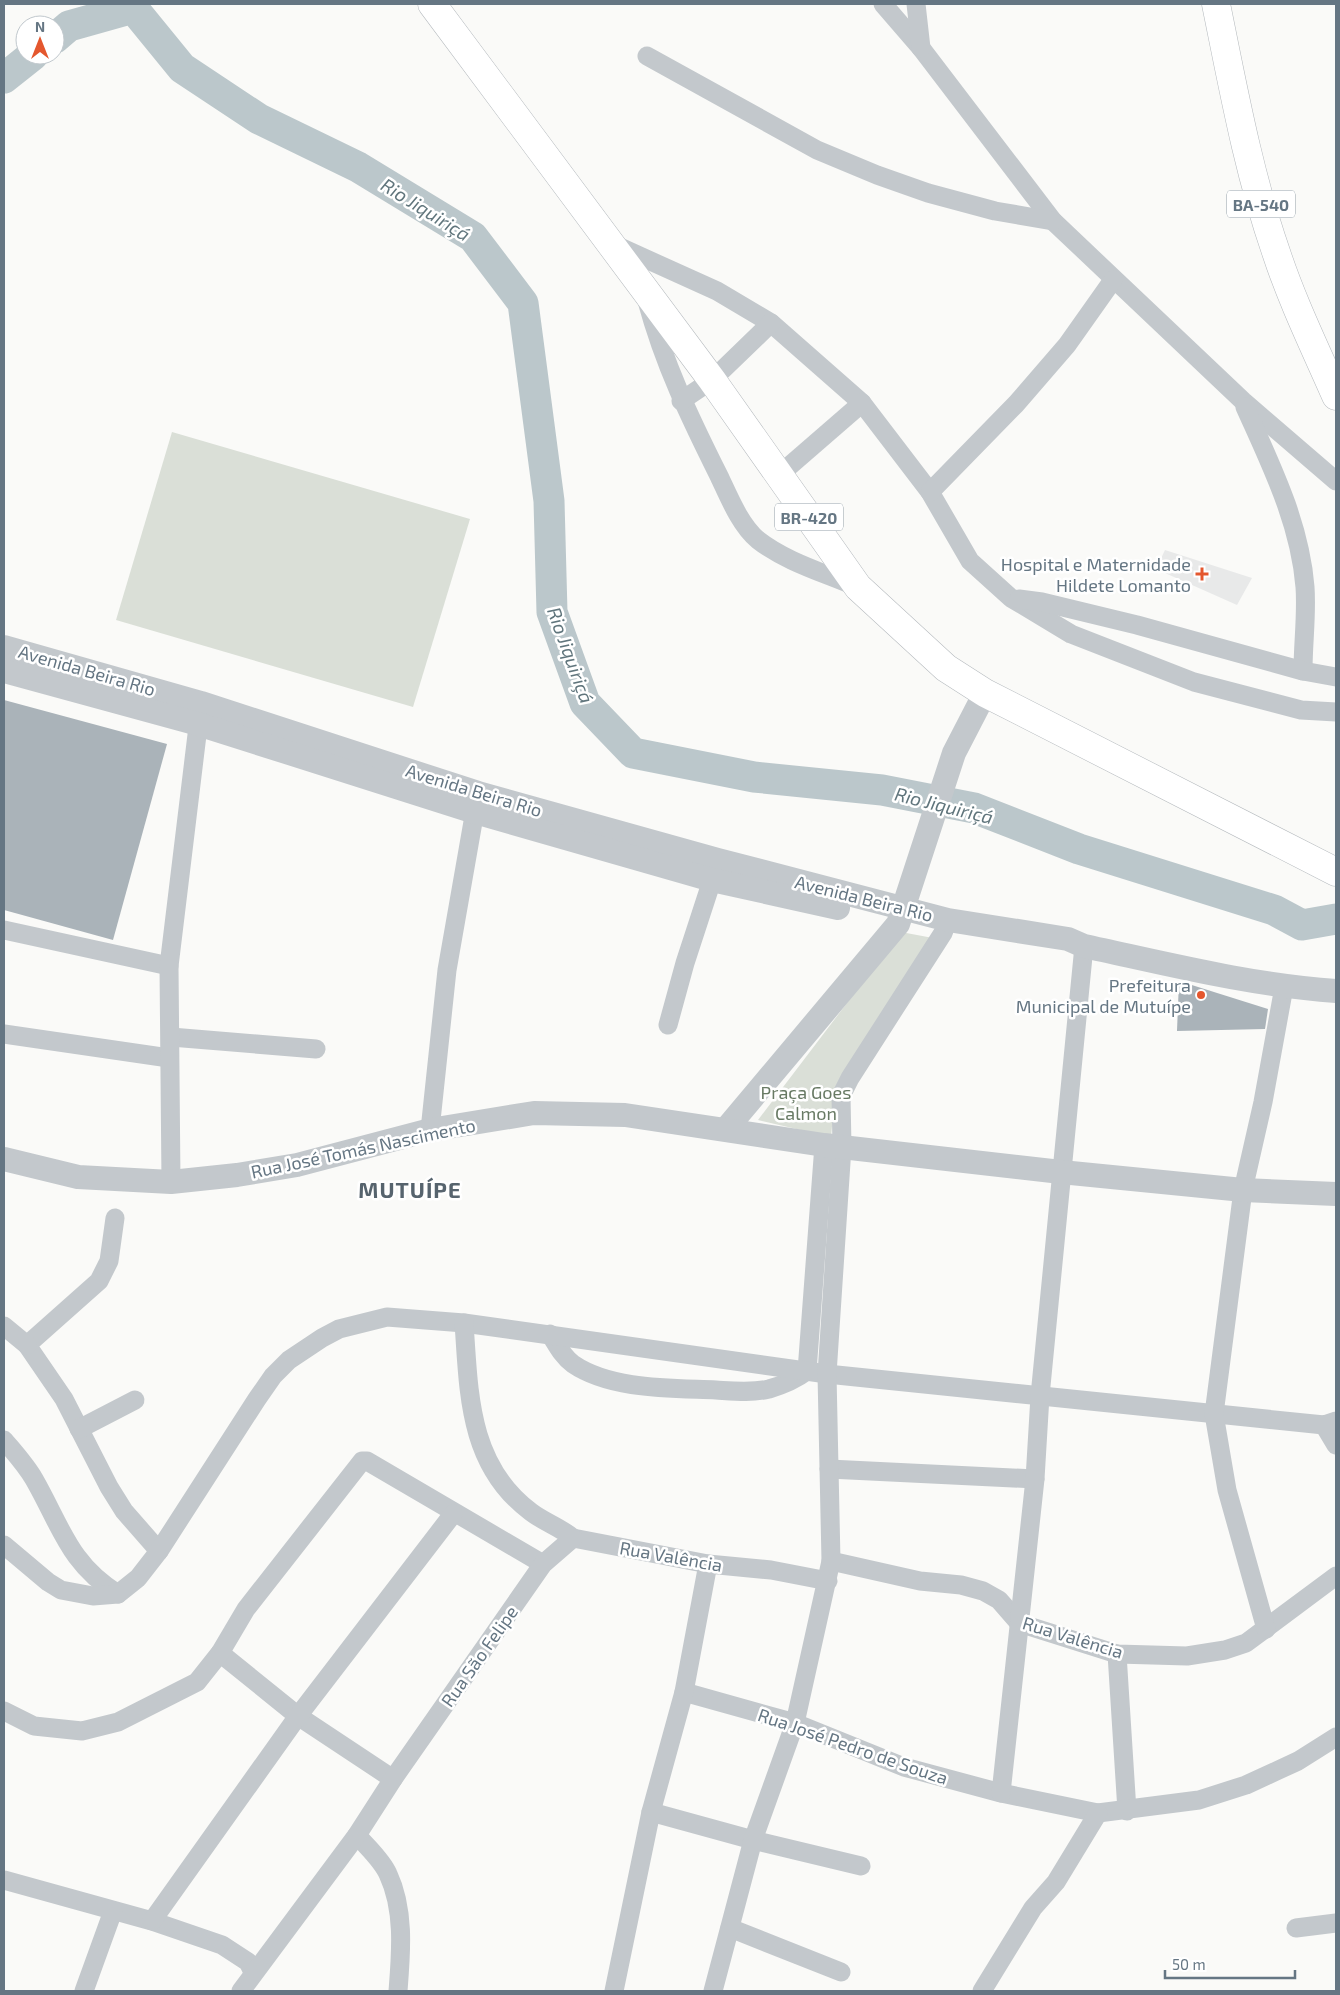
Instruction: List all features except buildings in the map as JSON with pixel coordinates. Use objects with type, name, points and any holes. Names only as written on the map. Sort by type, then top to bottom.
[{"type":"main road","name":"BR-420","points":[[432,4],[712,380],[858,587],[946,668],[986,693],[1334,867]]},
{"type":"main road","name":"BA-540","points":[[1216,4],[1253,176],[1275,252],[1336,396]]},
{"type":"street","points":[[883,4],[921,48],[1053,221],[1243,402],[1336,480]]},
{"type":"street","points":[[916,4],[921,48]]},
{"type":"street","points":[[648,56],[734,102],[817,150],[860,168],[928,193],[985,208],[1053,221]]},
{"type":"street","points":[[610,242],[717,291],[770,323],[862,403],[930,492],[970,562],[1011,598],[1071,634],[1194,682],[1301,710],[1336,712]]},
{"type":"street","points":[[930,492],[1016,404],[1067,345],[1113,280]]},
{"type":"street","points":[[642,285],[658,340],[681,401],[738,514],[757,539],[782,554],[858,587]]},
{"type":"street","points":[[681,401],[712,380],[770,323]]},
{"type":"street","points":[[1243,402],[1271,463],[1293,522],[1305,587],[1303,671]]},
{"type":"street","points":[[779,475],[862,403]]},
{"type":"street","points":[[1011,598],[1042,602],[1138,625],[1303,671],[1336,677]]},
{"type":"street","name":"Avenida Beira Rio","points":[[4,647],[200,713],[477,802],[715,870],[946,926],[1068,940],[1084,946],[1233,979],[1284,987],[1336,991]]},
{"type":"street","name":"Avenida Beira Rio","points":[[4,670],[200,713]]},
{"type":"street","points":[[726,1129],[901,916],[926,833],[954,753],[986,693]]},
{"type":"street","points":[[171,1182],[169,966],[200,713]]},
{"type":"street","points":[[430,1130],[447,970],[477,802]]},
{"type":"street","points":[[668,1025],[685,963],[715,870]]},
{"type":"street","points":[[550,1334],[563,1354],[574,1364],[596,1375],[661,1388],[751,1391],[767,1389],[795,1380],[807,1371],[814,1274],[841,1096],[850,1078],[946,926]]},
{"type":"street","points":[[4,930],[169,966]]},
{"type":"street","points":[[1001,1793],[1035,1480],[1040,1396],[1084,946]]},
{"type":"street","points":[[1266,1629],[1227,1490],[1214,1414],[1243,1190],[1263,1102],[1284,987]]},
{"type":"street","points":[[4,1034],[169,1058]]},
{"type":"street","points":[[171,1037],[316,1049]]},
{"type":"street","name":"Rua José Tomás Nascimento","points":[[4,1159],[78,1177],[171,1182],[237,1175],[297,1165],[430,1130],[534,1113],[625,1115],[833,1146],[1061,1172],[1243,1190],[1336,1194]]},
{"type":"street","points":[[713,1991],[752,1840],[795,1723],[831,1562],[827,1374],[833,1275],[833,1146]]},
{"type":"street","points":[[27,1345],[99,1281],[109,1261],[115,1218]]},
{"type":"street","points":[[814,1274],[833,1275]]},
{"type":"street","points":[[4,1545],[48,1582],[61,1590],[93,1596],[118,1594],[138,1578],[159,1552],[257,1399],[273,1376],[289,1360],[339,1329],[370,1320],[396,1317],[550,1334],[827,1374],[1214,1414],[1330,1423],[1336,1445]]},
{"type":"street","points":[[464,1323],[470,1406],[487,1460],[502,1483],[531,1512],[560,1527],[573,1538]]},
{"type":"street","points":[[4,1326],[27,1345],[64,1399],[124,1511],[159,1552]]},
{"type":"street","points":[[79,1429],[135,1400]]},
{"type":"street","points":[[4,1440],[33,1476],[60,1532],[73,1554],[101,1583],[118,1594]]},
{"type":"street","points":[[4,1711],[34,1726],[82,1731],[118,1722],[197,1682],[220,1653],[246,1609],[362,1460],[543,1564]]},
{"type":"street","points":[[829,1469],[1035,1480]]},
{"type":"street","points":[[152,1921],[298,1716],[453,1514]]},
{"type":"street","name":"Rua Valência","points":[[573,1538],[708,1564],[770,1570],[828,1581]]},
{"type":"street","name":"Rua São Felipe","points":[[241,1991],[253,1972],[357,1835],[393,1779],[543,1564],[573,1538]]},
{"type":"street","name":"Rua Valência","points":[[831,1562],[920,1581],[961,1585],[984,1591],[1000,1600],[1019,1623],[1117,1654],[1187,1656],[1225,1650],[1246,1643],[1336,1576]]},
{"type":"street","points":[[614,1991],[651,1812],[684,1692],[708,1564]]},
{"type":"street","points":[[220,1653],[298,1716],[393,1779]]},
{"type":"street","points":[[1117,1654],[1127,1811]]},
{"type":"street","name":"Rua José Pedro de Souza","points":[[684,1692],[795,1723],[904,1767],[1001,1793],[1098,1813],[1127,1811],[1199,1800],[1246,1786],[1298,1760],[1336,1737]]},
{"type":"street","points":[[651,1812],[752,1840],[861,1866]]},
{"type":"street","points":[[982,1991],[1033,1908],[1056,1882],[1098,1813]]},
{"type":"street","points":[[357,1835],[388,1873],[399,1912],[401,1942],[398,1991]]},
{"type":"street","points":[[4,1880],[152,1921],[236,1952],[248,1962],[253,1972]]},
{"type":"street","points":[[84,1991],[113,1911]]},
{"type":"street","points":[[1296,1928],[1336,1923]]},
{"type":"street","points":[[730,1928],[841,1972]]},
{"type":"shaded area","name":"Hospital e Maternidade Hildete Lomanto","points":[[1165,550],[1252,578],[1237,605],[1156,569]]},
{"type":"green space","points":[[172,432],[470,519],[413,707],[116,620]]},
{"type":"green space","name":"Praça Goes Calmon","points":[[901,932],[933,938],[835,1094],[831,1137],[758,1120]]},
{"type":"waterway","name":"Rio Jiquiriçá","points":[[65,29],[69,26],[133,8],[182,68],[259,119],[358,167],[473,237],[523,303],[549,501],[552,612],[585,703],[633,753],[754,777],[882,790],[974,808],[1079,849],[1274,910],[1302,925],[1336,919]]},
{"type":"waterway","name":"Rio Jiquiriçá","points":[[4,78],[20,65]]},
{"type":"place","name":"Hospital e Maternidade Hildete Lomanto","points":[[1202,574]]},
{"type":"place","name":"Prefeitura Municipal de Mutuípe","points":[[1201,995]]},
{"type":"district","name":"MUTUÍPE","points":[[410,1189]]}]
